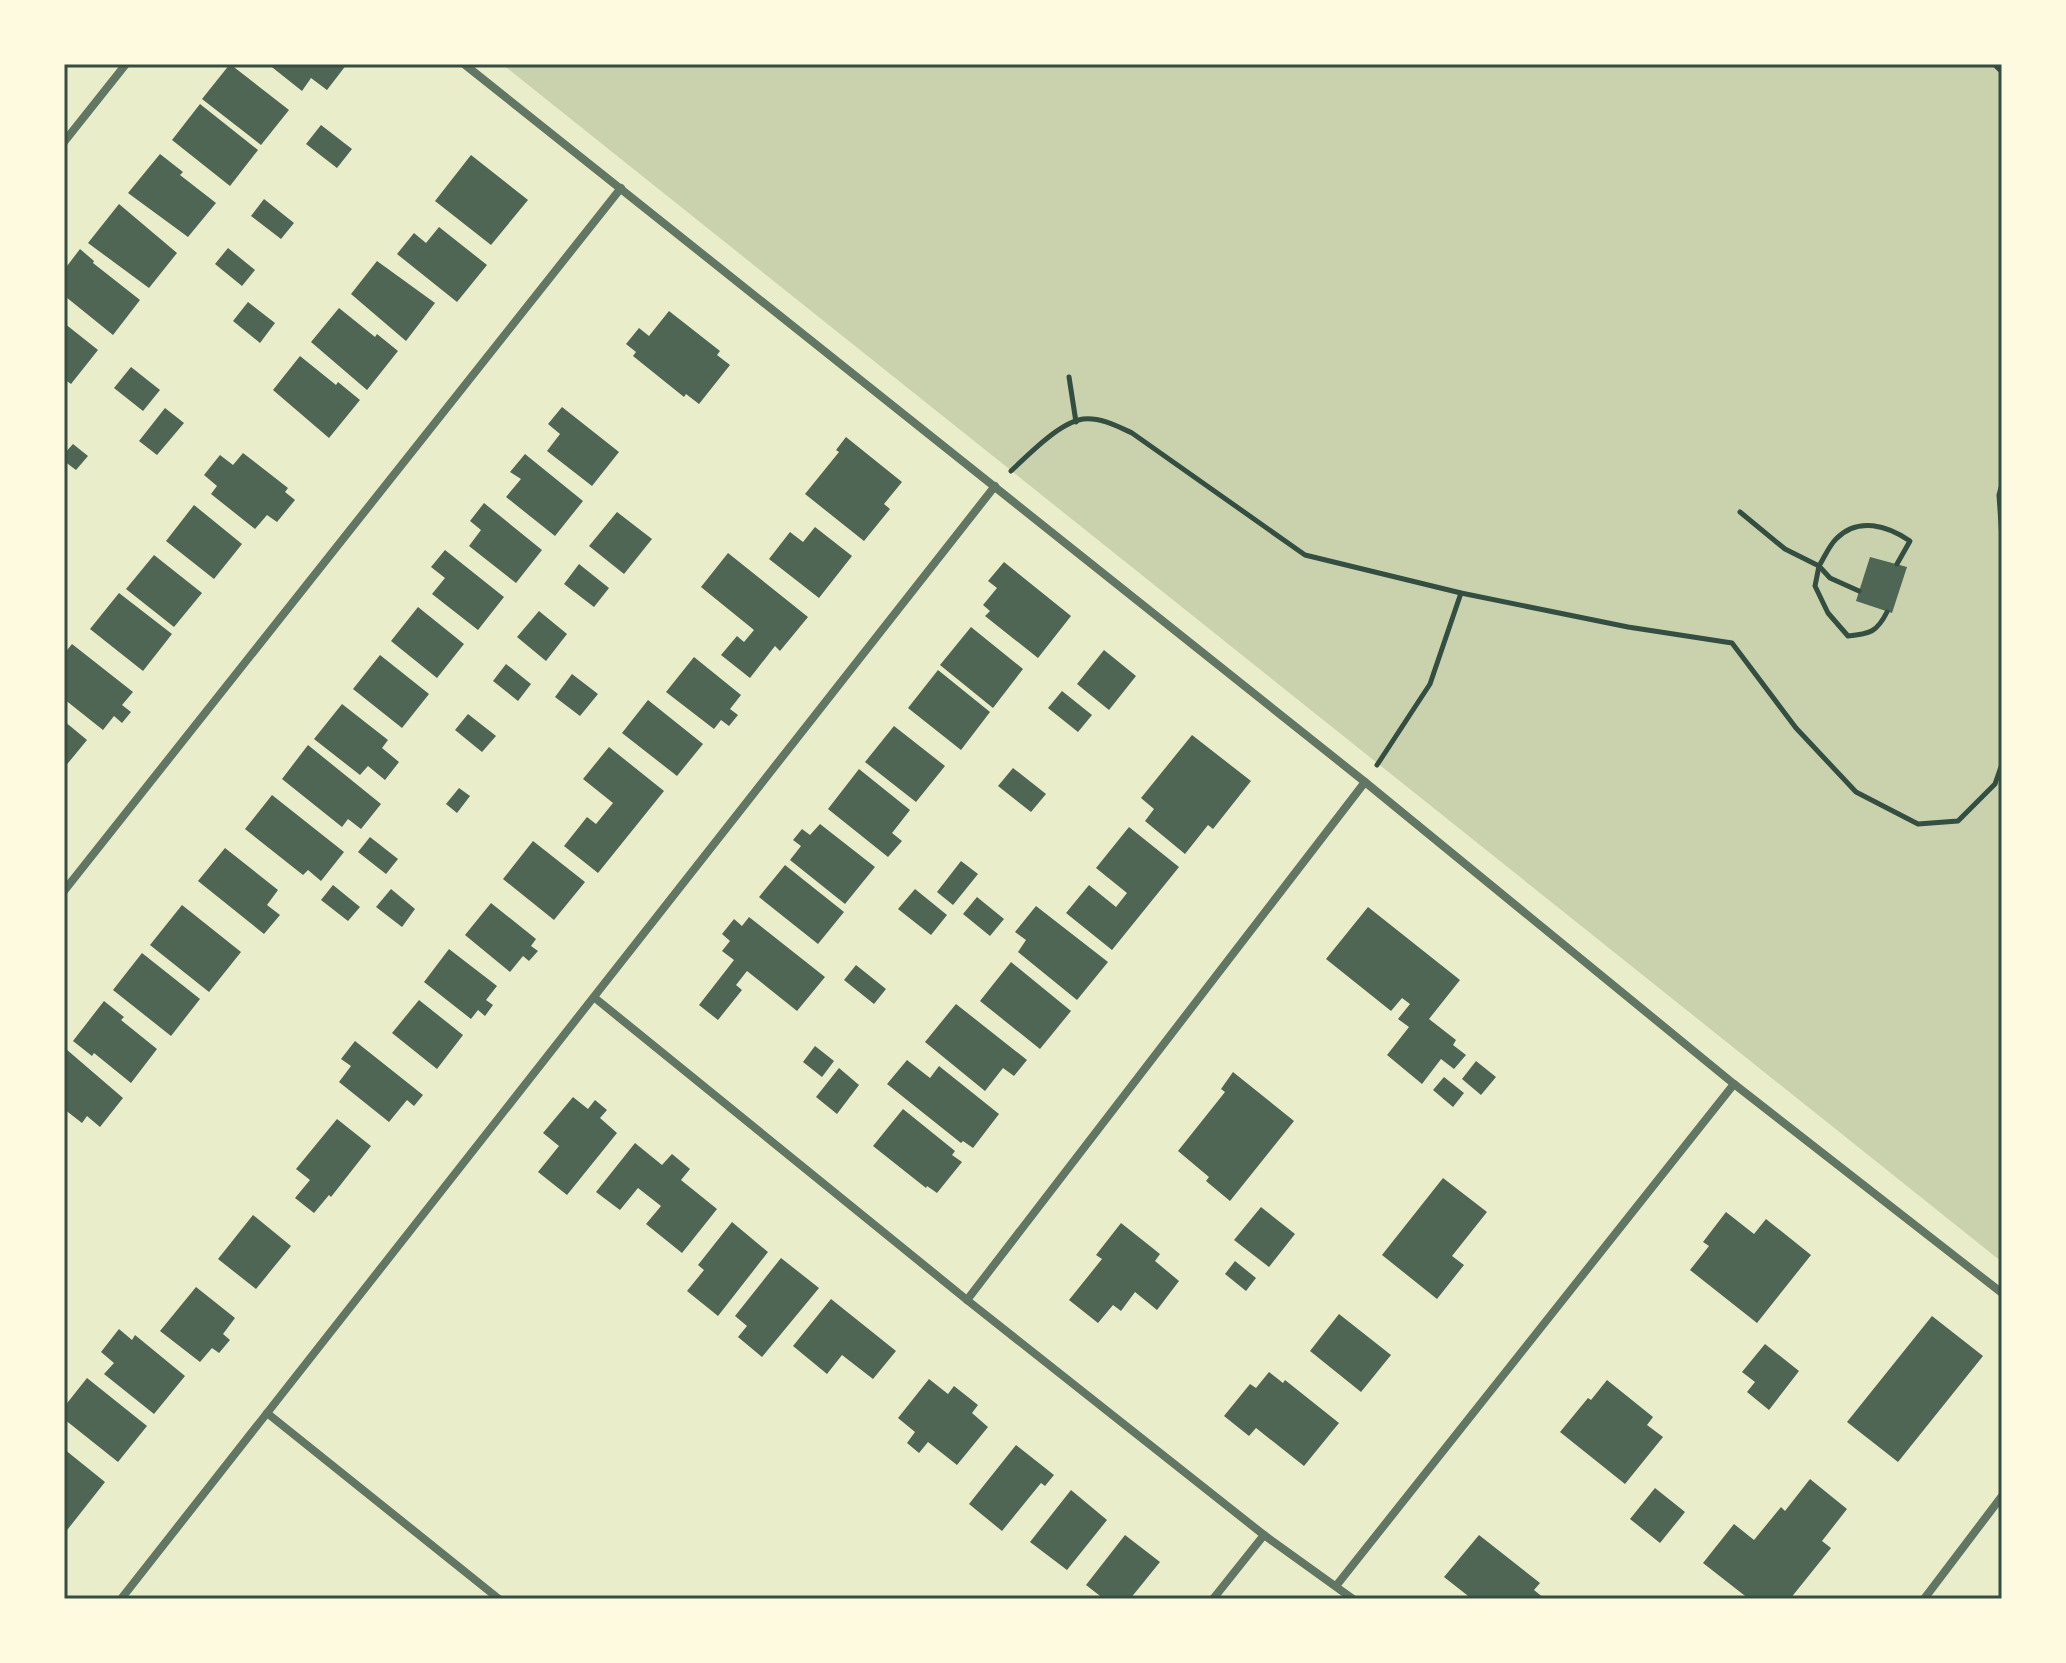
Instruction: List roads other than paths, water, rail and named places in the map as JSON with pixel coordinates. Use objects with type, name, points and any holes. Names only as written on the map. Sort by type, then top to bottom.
[{"type":"street","points":[[64,142],[126,64]]},
{"type":"street","points":[[464,64],[1365,782],[1734,1084],[2002,1293]]},
{"type":"street","points":[[64,891],[621,188]]},
{"type":"street","points":[[121,1599],[995,486]]},
{"type":"street","points":[[967,1300],[1365,782]]},
{"type":"street","points":[[595,998],[967,1300],[1264,1535],[1353,1599]]},
{"type":"street","points":[[1336,1586],[1734,1084]]},
{"type":"street","points":[[267,1413],[499,1599]]},
{"type":"street","points":[[1924,1599],[2002,1496]]},
{"type":"street","points":[[1213,1599],[1264,1535]]}]
